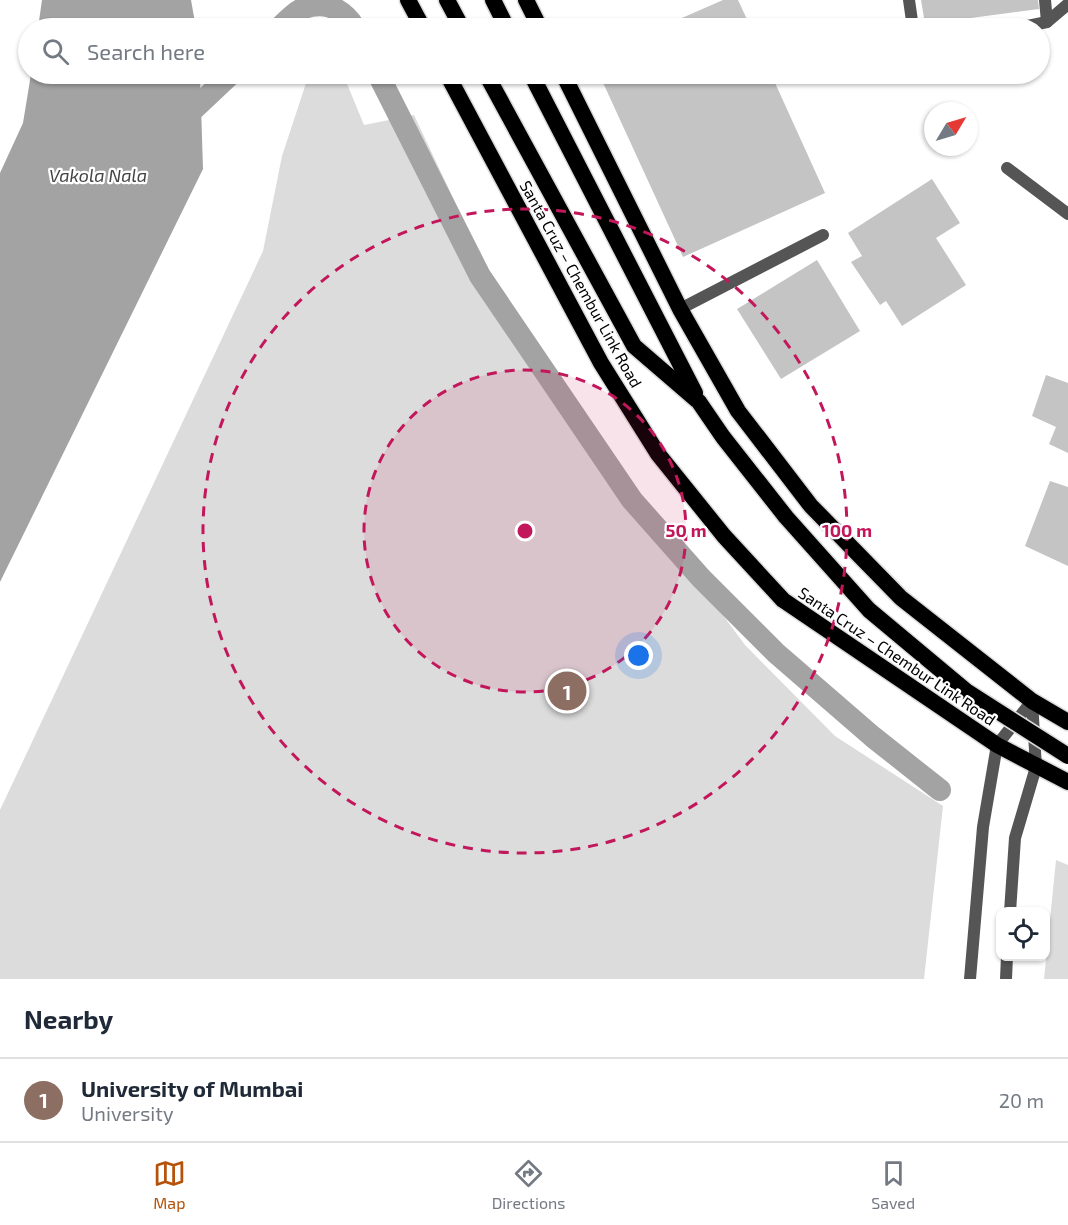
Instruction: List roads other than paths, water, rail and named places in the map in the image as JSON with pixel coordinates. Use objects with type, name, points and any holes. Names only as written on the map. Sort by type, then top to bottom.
[{"type":"highway","points":[[408,0],[418,18]]},
{"type":"highway","points":[[447,0],[457,18]]},
{"type":"highway","points":[[493,0],[502,18]]},
{"type":"highway","points":[[526,0],[535,18]]},
{"type":"highway","name":"Santa Cruz – Chembur Link Road","points":[[452,84],[601,363],[658,454],[724,536],[783,600],[997,745],[1068,782]]},
{"type":"highway","points":[[491,84],[634,346],[699,402]]},
{"type":"highway","points":[[536,84],[699,402],[723,437],[786,517],[869,610],[966,691],[1068,756]]},
{"type":"highway","points":[[568,84],[680,309],[738,411],[811,506],[901,598],[1032,702],[1068,722]]},
{"type":"lane","points":[[909,0],[912,18]]},
{"type":"lane","points":[[1045,0],[1047,18]]},
{"type":"lane","points":[[1050,19],[1068,4]]},
{"type":"lane","points":[[1007,168],[1068,214]]},
{"type":"lane","points":[[680,309],[823,235]]},
{"type":"lane","points":[[970,979],[983,828],[997,745],[1032,702]]},
{"type":"lane","points":[[1010,907],[1015,838],[1036,767],[1032,702]]},
{"type":"lane","points":[[1006,979],[1007,961]]},
{"type":"water","points":[[42,0],[191,0],[194,18],[39,18]]},
{"type":"water","name":"Vakola Nala","points":[[29,84],[200,84],[203,169],[0,582],[0,173],[23,123]]},
{"type":"waterway","points":[[290,18],[301,9],[320,5],[334,8],[348,18]]},
{"type":"waterway","points":[[180,122],[220,84]]},
{"type":"waterway","points":[[383,84],[480,276],[632,500],[701,578],[776,653],[873,737],[940,790]]},
{"type":"place","name":"University of Mumbai","points":[[567,691]]}]
